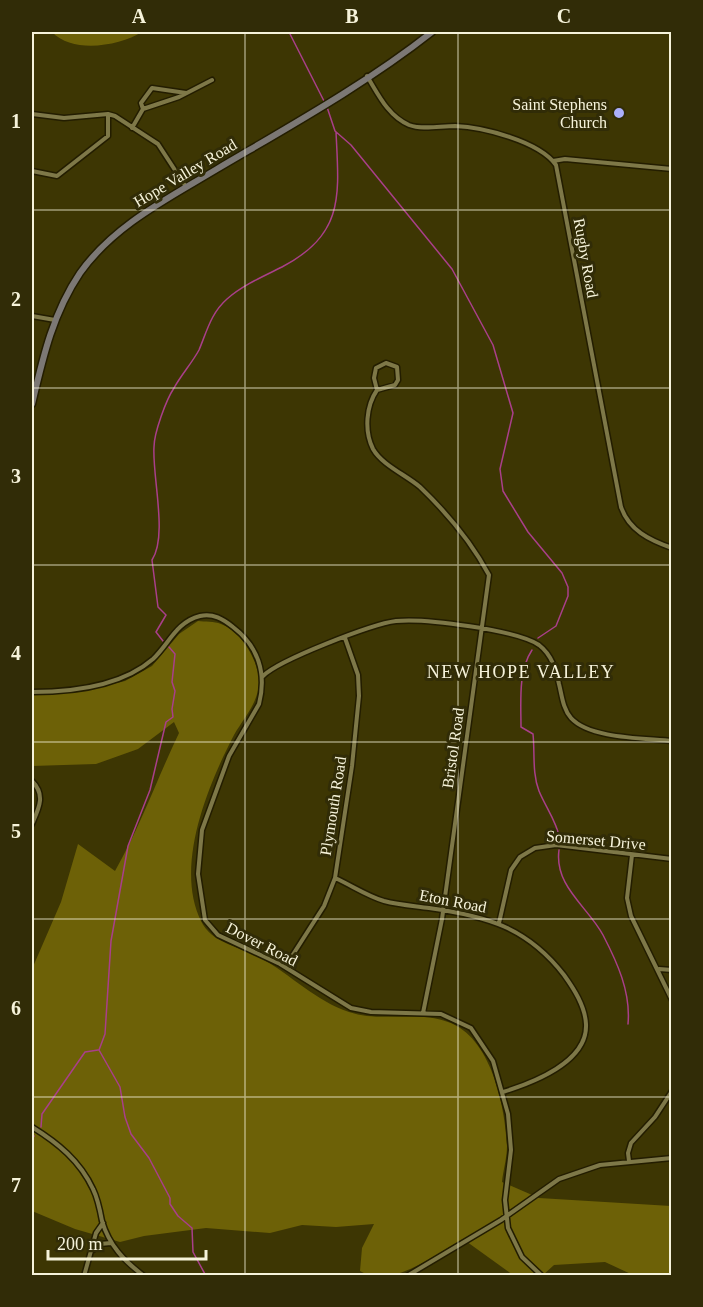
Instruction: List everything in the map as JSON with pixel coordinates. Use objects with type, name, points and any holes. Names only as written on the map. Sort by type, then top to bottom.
[{"type":"main road","name":"Hope Valley Road","points":[[32,404],[55,320],[81,272],[102,248],[144,213],[321,107],[432,32]]},
{"type":"street","points":[[367,76],[387,107],[408,124],[472,128],[499,134],[522,143],[553,161],[565,159],[672,169]]},
{"type":"street","points":[[132,128],[143,110],[187,93],[212,80]]},
{"type":"street","points":[[143,110],[141,104],[152,88],[187,93]]},
{"type":"street","points":[[32,114],[79,118],[108,114],[158,144],[187,187]]},
{"type":"street","points":[[32,171],[57,176],[108,136],[108,114]]},
{"type":"street","name":"Rugby Road","points":[[553,161],[561,187],[621,507],[627,520],[639,532],[672,548]]},
{"type":"street","points":[[32,316],[55,320]]},
{"type":"street","name":"Bristol Road","points":[[377,390],[395,385],[398,380],[397,368],[386,363],[376,368],[374,378],[377,390],[370,405],[367,423],[374,450],[421,488],[471,544],[489,575],[443,910],[423,1013]]},
{"type":"street","name":"Dover Road","points":[[32,692],[81,688],[125,675],[149,662],[174,632],[190,620],[202,616],[221,619],[247,639],[256,653],[262,677],[259,704],[229,756],[202,830],[198,884],[205,920],[213,931],[361,1011],[447,1016],[471,1028],[493,1061],[503,1092],[511,1142],[505,1216],[518,1252],[542,1275]]},
{"type":"street","points":[[262,677],[267,671],[367,629],[401,621],[482,629],[527,639],[546,651],[555,669],[567,711],[584,728],[598,732],[672,741]]},
{"type":"street","name":"Plymouth Road","points":[[285,968],[324,906],[335,878],[352,766],[359,696],[358,675],[345,638]]},
{"type":"street","points":[[32,781],[40,791],[41,799],[32,824]]},
{"type":"street","name":"Somerset Drive","points":[[499,923],[511,870],[520,857],[529,850],[556,845],[672,859]]},
{"type":"street","points":[[632,855],[628,902],[633,921],[659,969],[672,1000]]},
{"type":"street","name":"Eton Road","points":[[335,878],[385,901],[471,914],[499,923],[524,937],[549,957],[577,996],[586,1024],[581,1045],[566,1062],[503,1092]]},
{"type":"street","points":[[659,969],[672,970]]},
{"type":"street","points":[[629,1161],[628,1153],[632,1143],[655,1117],[672,1092]]},
{"type":"street","points":[[32,1127],[57,1143],[80,1167],[94,1191],[111,1243],[124,1260],[144,1275]]},
{"type":"street","points":[[407,1275],[505,1216],[559,1179],[600,1165],[672,1158]]},
{"type":"street","points":[[84,1275],[93,1251],[96,1233],[103,1223]]},
{"type":"street","points":[[93,1251],[100,1244],[111,1243]]},
{"type":"shaded area","points":[[52,32],[142,32],[121,41],[96,46],[72,43]]},
{"type":"shaded area","points":[[198,621],[218,623],[242,640],[256,665],[259,682],[253,703],[234,735],[214,777],[198,826],[191,876],[194,899],[206,929],[219,940],[261,958],[315,995],[349,1012],[374,1017],[424,1017],[448,1022],[463,1030],[485,1057],[499,1093],[507,1146],[502,1182],[539,1198],[671,1206],[671,1274],[633,1275],[605,1262],[554,1265],[543,1275],[513,1275],[463,1239],[413,1268],[385,1276],[372,1276],[360,1271],[362,1248],[374,1224],[336,1227],[302,1225],[270,1233],[206,1228],[144,1236],[120,1242],[75,1229],[32,1211],[32,969],[61,902],[78,844],[115,871],[179,733],[174,722],[138,749],[96,764],[32,766],[32,695],[82,691],[125,681],[152,666],[179,634]]},
{"type":"waterway","points":[[289,32],[325,103]]},
{"type":"waterway","points":[[327,107],[335,131],[351,145],[452,269],[493,345],[513,413],[500,469],[503,491],[528,532],[562,573],[568,587],[568,596],[556,626],[538,638]]},
{"type":"waterway","points":[[163,641],[156,632],[166,615],[158,607],[152,560],[159,536],[154,447],[161,417],[171,393],[199,350],[210,323],[222,304],[247,285],[303,254],[328,226],[337,194],[336,132]]},
{"type":"waterway","points":[[99,1050],[105,1034],[111,941],[128,846],[150,790],[166,722],[173,717],[175,691],[172,682],[175,654],[169,647]]},
{"type":"waterway","points":[[532,650],[522,677],[521,727],[533,734],[537,784],[560,839]]},
{"type":"waterway","points":[[559,850],[559,863],[567,885],[597,925],[618,967],[627,1000],[628,1024]]},
{"type":"waterway","points":[[41,1127],[42,1114],[85,1052],[98,1050]]},
{"type":"waterway","points":[[99,1050],[120,1087],[125,1117],[131,1134],[149,1158],[170,1198],[170,1204],[178,1216],[192,1228],[193,1252],[206,1276]]},
{"type":"waterway","points":[[32,1140],[34,1136]]},
{"type":"place","name":"Saint Stephens Church","points":[[619,113]]},
{"type":"district","name":"NEW HOPE VALLEY","points":[[521,672]]}]
